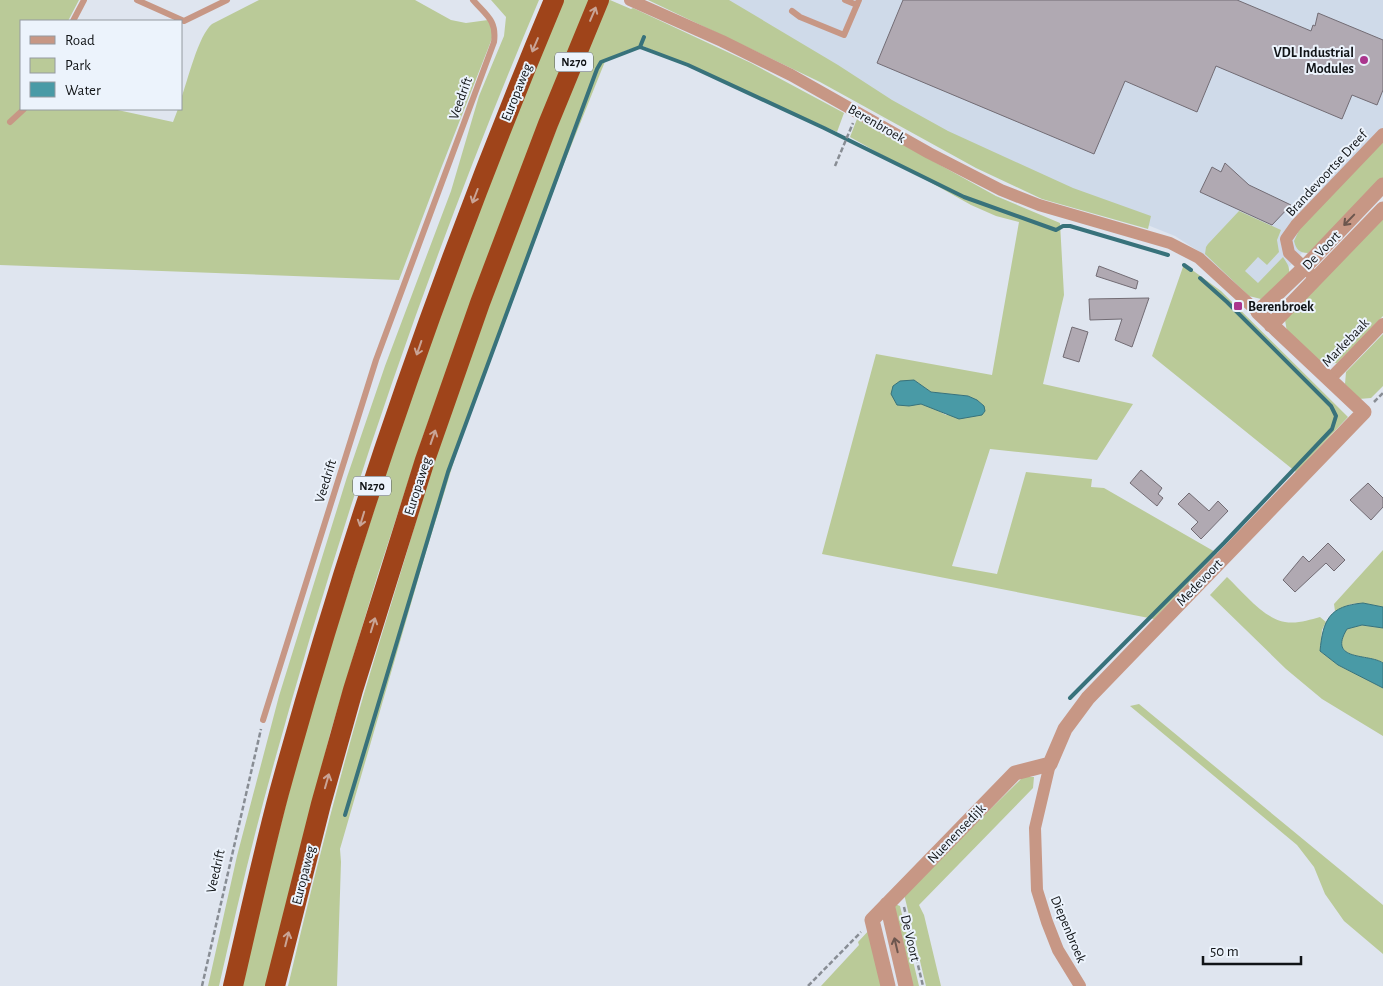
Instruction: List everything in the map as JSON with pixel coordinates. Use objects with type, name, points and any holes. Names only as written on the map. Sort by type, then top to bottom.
[{"type":"highway","name":"Europaweg","points":[[233,986],[279,794],[313,675],[383,450],[439,290],[505,118],[554,0]]},
{"type":"highway","name":"Europaweg","points":[[275,986],[321,804],[353,690],[425,460],[493,267],[548,124],[600,0]]},
{"type":"street","name":"Berenbroek","points":[[630,0],[722,41],[791,75],[929,153],[1001,190],[1039,204],[1170,243],[1199,258],[1364,412]]},
{"type":"street","name":"Brandevoortse Dreef","points":[[1316,279],[1289,252],[1286,239],[1296,225],[1383,134]]},
{"type":"street","name":"De Voort","points":[[1258,312],[1304,268],[1383,185]]},
{"type":"street","name":"De Voort","points":[[1271,326],[1383,209]]},
{"type":"street","name":"Markebaak","points":[[1329,380],[1383,324]]},
{"type":"street","name":"Medevoort","points":[[1050,764],[1065,729],[1088,698],[1364,412]]},
{"type":"street","name":"Nuenensedijk","points":[[872,920],[1015,773],[1050,764]]},
{"type":"street","name":"Diepenbroek","points":[[1050,764],[1034,828],[1037,890],[1046,922],[1058,950],[1080,986]]},
{"type":"street","name":"De Voort","points":[[887,904],[906,986]]},
{"type":"street","points":[[872,920],[888,986]]},
{"type":"lane","points":[[74,20],[84,0]]},
{"type":"lane","points":[[137,0],[182,20]]},
{"type":"lane","points":[[182,20],[184,21],[227,0]]},
{"type":"lane","name":"Veedrift","points":[[263,720],[376,360],[494,42],[493,22],[472,0]]},
{"type":"lane","points":[[792,11],[800,17],[844,34],[858,2],[845,0]]},
{"type":"lane","points":[[10,122],[23,110]]},
{"type":"path","points":[[835,166],[858,112]]},
{"type":"path","name":"Veedrift","points":[[202,986],[263,720]]},
{"type":"path","name":"De Voort","points":[[900,891],[923,986]]},
{"type":"path","points":[[808,986],[872,920]]},
{"type":"shaded area","points":[[702,0],[1383,0],[1383,166],[1261,297],[1250,297],[1206,256],[1175,236],[1145,224],[1055,197]]},
{"type":"green space","points":[[0,0],[79,0],[69,20],[20,20],[20,110],[118,110],[173,122],[178,110],[182,110],[182,96],[190,70],[207,30],[212,24],[259,0],[415,0],[451,20],[466,23],[488,20],[494,31],[399,280],[0,265]]},
{"type":"green space","points":[[491,0],[539,0],[463,187],[394,377],[331,569],[274,763],[219,986],[208,986],[237,856],[279,696],[347,477],[385,366],[451,191],[479,96],[504,36],[506,17]]},
{"type":"green space","points":[[562,0],[591,0],[463,326],[422,439],[378,574],[330,734],[267,986],[240,986],[307,721],[429,337]]},
{"type":"green space","points":[[606,0],[631,9],[633,8],[751,63],[844,113],[837,132],[643,46],[606,59],[561,171],[458,448],[426,552],[340,849],[337,986],[288,986],[314,877],[343,769],[414,530],[441,429]]},
{"type":"green space","points":[[648,0],[729,0],[838,65],[892,100],[948,131],[1073,188],[1151,216],[1148,229],[1042,199],[976,168],[820,82]]},
{"type":"green space","points":[[857,119],[996,196],[1060,223],[1064,295],[1043,384],[1133,404],[1097,460],[990,449],[952,566],[997,574],[1026,472],[1092,479],[1091,487],[1104,488],[1217,553],[1154,619],[822,554],[876,354],[992,375],[1019,222],[996,216],[971,205],[850,137]],"holes":[[[914,380],[931,392],[968,396],[984,406],[946,415],[921,404]]]},
{"type":"green space","points":[[1383,139],[1383,179],[1308,253],[1298,250],[1294,241],[1302,224]]},
{"type":"green space","points":[[1239,211],[1281,230],[1277,240],[1279,252],[1267,265],[1258,257],[1245,271],[1258,283],[1283,257],[1287,263],[1289,274],[1261,299],[1249,296],[1205,254],[1208,244]]},
{"type":"green space","points":[[1383,213],[1383,316],[1337,363],[1317,364],[1287,332],[1285,320]]},
{"type":"green space","points":[[1184,264],[1221,291],[1348,417],[1296,472],[1152,356]]},
{"type":"green space","points":[[1383,334],[1383,386],[1371,398],[1359,399],[1345,384],[1346,372]]},
{"type":"green space","points":[[1383,550],[1383,607],[1363,603],[1351,604],[1335,611],[1334,604]]},
{"type":"green space","points":[[1227,577],[1254,604],[1277,620],[1294,622],[1320,617],[1326,622],[1322,630],[1320,651],[1338,665],[1383,688],[1383,736],[1322,699],[1286,669],[1210,595]]},
{"type":"green space","points":[[1362,625],[1383,628],[1383,663],[1352,655],[1342,647],[1342,640],[1347,629]]},
{"type":"green space","points":[[1139,704],[1383,905],[1383,954],[1344,921],[1325,894],[1314,867],[1297,845],[1130,706]]},
{"type":"green space","points":[[1023,777],[1034,777],[1033,788],[919,905],[924,915],[941,986],[926,986],[904,894]]},
{"type":"green space","points":[[895,904],[900,906],[919,986],[912,986],[894,921]]},
{"type":"green space","points":[[872,927],[885,986],[821,986],[859,945],[858,942]]},
{"type":"water","points":[[914,380],[931,392],[968,396],[984,406],[985,411],[982,415],[959,419],[921,404],[897,405],[891,394],[893,386],[900,381]]},
{"type":"water","points":[[1363,603],[1383,607],[1383,628],[1362,625],[1347,629],[1342,640],[1342,647],[1352,655],[1383,663],[1383,688],[1338,665],[1320,651],[1323,631],[1330,616],[1342,607]]},
{"type":"building","points":[[903,0],[1237,0],[1311,31],[1313,25],[1315,26],[1318,13],[1383,40],[1383,90],[1377,105],[1352,95],[1342,119],[1216,66],[1197,112],[1125,81],[1094,154],[877,63]]},
{"type":"building","points":[[1225,163],[1249,185],[1291,205],[1272,225],[1200,192],[1212,167],[1221,172]]},
{"type":"building","points":[[1099,266],[1138,281],[1136,289],[1096,276]]},
{"type":"building","points":[[1149,298],[1132,347],[1115,340],[1122,319],[1090,320],[1089,299]]},
{"type":"building","points":[[1072,327],[1088,332],[1079,362],[1063,357]]},
{"type":"building","points":[[1141,470],[1162,488],[1158,494],[1163,498],[1157,506],[1130,483]]},
{"type":"building","points":[[1368,483],[1383,498],[1383,507],[1371,520],[1350,500]]},
{"type":"building","points":[[1189,493],[1209,511],[1218,501],[1228,511],[1201,539],[1191,529],[1198,522],[1178,504]]},
{"type":"building","points":[[1328,543],[1345,560],[1334,571],[1326,563],[1295,592],[1283,580],[1303,556],[1309,562]]},
{"type":"waterway","points":[[644,37],[640,47],[688,65],[824,128],[964,197],[1056,230],[1063,226],[1070,226],[1168,255]]},
{"type":"waterway","points":[[345,815],[448,472],[597,69],[601,62],[640,47]]},
{"type":"waterway","points":[[1184,265],[1191,270]]},
{"type":"waterway","points":[[1070,698],[1224,543],[1332,429],[1336,416],[1331,406],[1227,302],[1200,278]]},
{"type":"place","name":"VDL Industrial Modules","points":[[1364,60]]},
{"type":"place","name":"Berenbroek","points":[[1238,306]]}]
